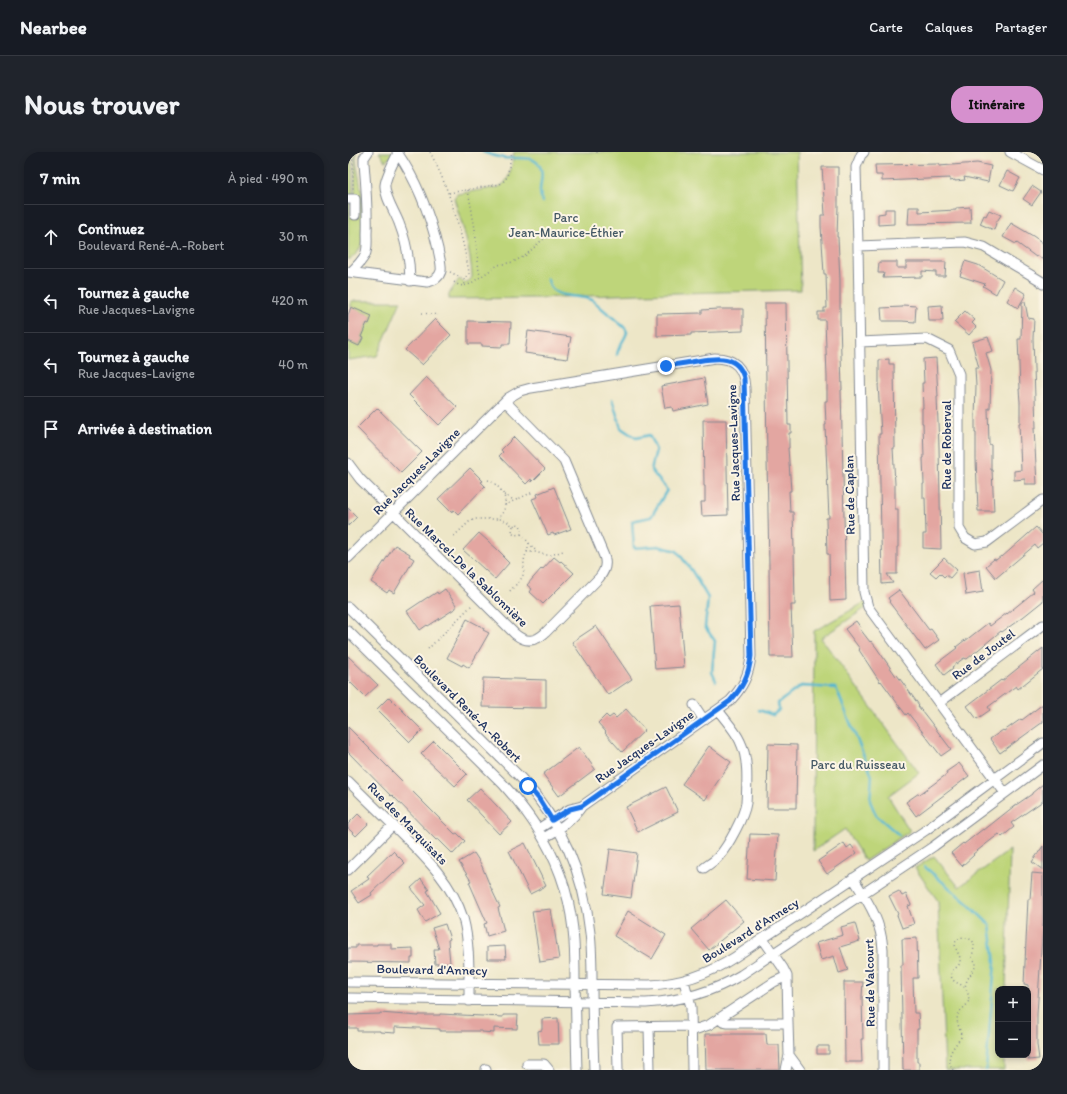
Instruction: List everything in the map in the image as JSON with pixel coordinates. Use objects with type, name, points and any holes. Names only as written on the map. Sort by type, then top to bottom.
[{"type":"street","points":[[350,272],[363,258],[367,245],[367,196],[364,158],[368,152]]},
{"type":"street","points":[[350,272],[427,282],[438,277],[440,273],[440,261],[434,234],[423,200],[397,152]]},
{"type":"street","points":[[397,152],[385,186],[389,200],[400,225],[406,247],[410,268],[410,281]]},
{"type":"street","name":"Rue de Caplan","points":[[864,152],[861,155],[856,167],[864,592],[868,607],[1005,793]]},
{"type":"street","points":[[1010,152],[1043,170]]},
{"type":"street","points":[[348,199],[355,199],[355,215]]},
{"type":"street","points":[[858,246],[965,242],[984,247],[1041,281],[1043,284]]},
{"type":"street","name":"Rue de Roberval","points":[[860,342],[927,339],[949,350],[959,374],[959,528],[965,538],[975,544],[987,542],[1043,500]]},
{"type":"street","name":"Rue Jacques-Lavigne","points":[[348,558],[505,401],[515,393],[530,388],[716,358],[730,360],[737,364],[744,378],[745,388],[751,656],[749,670],[744,684],[730,701],[582,806],[575,816],[544,838]]},
{"type":"street","name":"Rue Marcel-De la Sablonnière","points":[[348,463],[356,475],[393,513],[518,637],[529,641],[536,640],[542,636],[599,578],[603,573],[605,566],[604,556],[564,461],[505,401]]},
{"type":"street","name":"Boulevard René-A.-Robert","points":[[348,607],[522,779],[539,799],[566,843],[576,869],[586,903],[591,934],[594,1070]]},
{"type":"street","name":"Rue de Joutel","points":[[938,703],[1043,625]]},
{"type":"street","points":[[348,631],[503,784],[518,801],[544,838],[561,876],[570,911],[574,941],[577,1070]]},
{"type":"street","points":[[694,705],[704,720]]},
{"type":"street","points":[[704,868],[716,860],[724,849],[741,819],[746,803],[746,763],[744,751],[740,739],[718,710]]},
{"type":"street","name":"Boulevard d'Annecy","points":[[348,982],[657,985],[684,981],[700,976],[735,958],[926,830],[1043,743]]},
{"type":"street","points":[[348,998],[469,1001],[658,1002],[688,998],[703,993],[726,983],[863,894],[939,842],[1043,765]]},
{"type":"street","name":"Rue des Marquisats","points":[[348,781],[432,864],[444,880],[454,898],[459,908],[465,928],[469,1001]]},
{"type":"street","name":"Rue Jacques-Lavigne","points":[[538,829],[570,809],[582,806]]},
{"type":"street","points":[[348,870],[393,825]]},
{"type":"street","name":"Rue de Valcourt","points":[[853,878],[876,917],[880,929],[882,942],[883,1070]]},
{"type":"street","points":[[763,939],[786,972],[787,976],[789,1055],[786,1070]]},
{"type":"street","points":[[618,1070],[617,1027],[706,1027],[774,982],[787,976]]},
{"type":"street","points":[[684,981],[691,1007],[692,1070]]},
{"type":"street","points":[[719,1018],[722,1022],[728,1024],[788,1023]]},
{"type":"street","points":[[649,1027],[650,1070]]},
{"type":"street","points":[[789,1055],[800,1070]]},
{"type":"street","points":[[527,1064],[544,1064],[550,1070]]},
{"type":"path","points":[[350,152],[353,161],[353,190]]},
{"type":"path","points":[[430,152],[449,193],[461,232],[469,272],[464,279]]},
{"type":"path","points":[[449,193],[500,184],[507,177],[512,152]]},
{"type":"path","points":[[468,190],[475,229],[479,272],[482,276]]},
{"type":"path","points":[[454,282],[459,286],[470,284],[498,266],[513,262],[525,256],[542,240],[554,234]]},
{"type":"path","points":[[441,269],[464,279]]},
{"type":"path","points":[[464,279],[465,286]]},
{"type":"path","points":[[422,313],[438,315]]},
{"type":"path","points":[[488,480],[495,483],[504,495],[514,500]]},
{"type":"path","points":[[505,505],[533,492]]},
{"type":"path","points":[[498,519],[504,510],[504,495]]},
{"type":"path","points":[[454,536],[474,519],[498,519],[508,522],[513,526]]},
{"type":"path","points":[[513,526],[517,524],[520,525],[522,530],[521,534],[538,553]]},
{"type":"path","points":[[513,526],[512,532],[514,535],[521,534]]},
{"type":"path","points":[[510,590],[521,579],[523,574],[524,556],[527,552],[529,543]]},
{"type":"path","points":[[527,552],[551,555],[563,551]]},
{"type":"path","points":[[428,648],[478,598]]},
{"type":"path","points":[[953,1070],[950,1063],[950,1054],[961,1037],[958,1015],[968,1001],[968,993],[965,987],[954,981],[951,973],[960,963],[960,957],[956,951],[955,945],[958,939],[963,937],[971,940],[974,944],[972,957],[976,964],[976,969],[967,980],[965,987]]},
{"type":"green space","points":[[348,152],[352,163],[353,197],[348,196]]},
{"type":"green space","points":[[355,152],[362,193],[363,241],[358,252],[348,260],[348,201],[350,201],[350,217],[360,217],[359,197],[355,197]]},
{"type":"green space","points":[[379,152],[399,152],[385,161]]},
{"type":"green space","name":"Parc Jean-Maurice-Éthier","points":[[514,152],[797,152],[801,290],[537,298],[449,299],[449,294],[459,279],[466,282],[472,277],[468,247],[454,198],[457,194],[499,187],[503,184],[506,181],[512,167]]},
{"type":"green space","points":[[351,301],[401,301],[377,356],[348,360],[348,341],[359,346],[367,323],[369,324],[372,316],[351,307]]},
{"type":"green space","name":"Parc du Ruisseau","points":[[867,601],[870,605],[821,638],[919,773],[888,796],[910,831],[865,861],[845,829],[813,851],[814,631]]},
{"type":"green space","points":[[1010,850],[1006,986],[995,986],[995,1058],[1004,1058],[1004,1070],[945,1070],[938,901],[915,868],[934,856],[959,887]]},
{"type":"building","points":[[977,163],[991,166],[988,182],[964,177],[965,180],[955,181],[950,181],[950,178],[882,181],[882,175],[876,175],[875,165],[939,164],[939,166]]},
{"type":"building","points":[[822,167],[838,167],[837,237],[840,280],[846,600],[830,601],[829,554],[827,554],[826,518],[829,518],[825,425],[827,377],[825,320],[818,320],[818,312],[824,312],[824,308],[827,308],[826,274],[824,274],[821,226],[821,215],[825,215]]},
{"type":"building","points":[[1007,171],[1020,178],[1013,191],[1000,185]]},
{"type":"building","points":[[1032,186],[1041,192],[1032,205],[1023,199]]},
{"type":"building","points":[[909,207],[919,207],[919,212],[956,210],[956,208],[970,207],[971,223],[908,224]]},
{"type":"building","points":[[885,209],[894,209],[894,224],[878,225],[878,214],[885,213]]},
{"type":"building","points":[[989,210],[1001,215],[994,230],[980,224],[984,215],[986,216]]},
{"type":"building","points":[[1011,223],[1043,243],[1043,260],[1037,255],[1036,257],[1017,243],[1016,244],[1003,237]]},
{"type":"building","points":[[965,261],[978,265],[1003,280],[996,294],[983,286],[985,284],[960,276]]},
{"type":"building","points":[[879,262],[897,262],[897,268],[906,268],[906,262],[946,262],[945,276],[936,276],[936,272],[922,271],[922,277],[883,278],[884,273],[878,273]]},
{"type":"building","points":[[1015,287],[1026,294],[1018,308],[1007,301]]},
{"type":"building","points":[[1022,302],[1025,302],[1028,318],[1034,319],[1033,338],[1036,428],[1034,428],[1037,484],[1025,484],[1025,479],[1014,480],[1014,471],[1021,470],[1018,339],[1021,339]]},
{"type":"building","points":[[765,303],[786,303],[788,425],[791,425],[788,448],[791,491],[789,491],[790,512],[793,512],[794,550],[795,605],[791,605],[793,657],[770,657]]},
{"type":"building","points":[[903,305],[916,306],[915,322],[882,321],[881,308],[903,307]]},
{"type":"building","points":[[942,305],[943,321],[929,321],[928,306]]},
{"type":"building","points":[[351,307],[372,316],[369,324],[367,323],[359,346],[348,341],[348,315]]},
{"type":"building","points":[[743,309],[743,331],[657,336],[657,314],[702,313],[702,310]]},
{"type":"building","points":[[965,311],[975,320],[972,323],[976,327],[969,335],[954,322]]},
{"type":"building","points":[[435,319],[451,335],[422,365],[405,350]]},
{"type":"building","points":[[468,321],[511,322],[510,344],[502,344],[502,347],[482,346],[482,344],[468,344]]},
{"type":"building","points":[[528,331],[571,337],[567,359],[525,353]]},
{"type":"building","points":[[988,337],[993,351],[986,353],[991,370],[990,408],[988,408],[994,511],[978,511],[975,433],[975,368],[979,368],[972,342]]},
{"type":"building","points":[[936,358],[941,549],[923,548],[923,534],[926,534],[925,498],[923,498],[923,359]]},
{"type":"building","points":[[889,359],[889,364],[894,364],[895,448],[893,448],[895,509],[898,509],[898,547],[897,574],[887,574],[893,583],[882,584],[879,434],[881,434],[878,384],[879,360]]},
{"type":"building","points":[[426,377],[457,407],[439,425],[409,395]]},
{"type":"building","points":[[704,378],[708,404],[673,411],[672,407],[665,408],[661,386]]},
{"type":"building","points":[[377,408],[422,452],[401,473],[357,428]]},
{"type":"building","points":[[703,420],[726,420],[728,515],[702,516],[701,502],[705,502]]},
{"type":"building","points":[[514,437],[545,469],[532,482],[531,479],[526,484],[499,456],[503,452],[501,450]]},
{"type":"building","points":[[470,468],[483,481],[481,482],[485,486],[458,514],[454,510],[451,512],[438,499]]},
{"type":"building","points":[[554,487],[571,529],[554,535],[553,533],[548,535],[532,499],[538,497],[537,494]]},
{"type":"building","points":[[348,508],[357,517],[348,526]]},
{"type":"building","points":[[1036,527],[1043,535],[1043,543],[1037,548],[1035,545],[996,578],[986,566],[994,559],[996,560],[1001,556],[1002,557]]},
{"type":"building","points":[[479,533],[504,556],[503,557],[509,563],[495,579],[463,550]]},
{"type":"building","points":[[395,545],[410,554],[409,556],[414,559],[394,593],[389,590],[387,593],[371,582]]},
{"type":"building","points":[[554,557],[560,562],[561,561],[574,573],[543,604],[530,592],[532,589],[527,585]]},
{"type":"building","points":[[944,558],[957,570],[950,578],[946,575],[944,577],[940,573],[936,577],[930,572]]},
{"type":"building","points":[[980,570],[983,592],[966,595],[963,573]]},
{"type":"building","points":[[1043,579],[1043,601],[1002,632],[1001,631],[967,659],[964,658],[944,675],[936,664],[988,623],[990,626],[1007,614],[1034,592],[1032,589]]},
{"type":"building","points":[[445,589],[456,605],[456,608],[420,630],[407,611],[428,597],[437,592],[438,594]]},
{"type":"building","points":[[899,590],[929,630],[931,629],[939,640],[925,650],[889,602],[890,601],[888,598]]},
{"type":"building","points":[[679,604],[684,667],[655,669],[650,606]]},
{"type":"building","points":[[467,619],[484,628],[483,630],[489,633],[469,668],[447,658]]},
{"type":"building","points":[[856,621],[861,628],[860,629],[876,647],[951,749],[941,756],[908,713],[906,715],[881,681],[880,682],[859,650],[860,649],[845,629]]},
{"type":"building","points":[[596,626],[632,679],[608,695],[572,642]]},
{"type":"building","points":[[1043,648],[1043,669],[1018,689],[1016,686],[988,707],[990,710],[977,719],[967,706],[1001,680],[1002,681]]},
{"type":"building","points":[[348,656],[378,685],[365,697],[348,680]]},
{"type":"building","points":[[483,678],[546,680],[546,708],[482,707]]},
{"type":"building","points":[[389,697],[422,730],[410,742],[377,709]]},
{"type":"building","points":[[1043,704],[1043,722],[1000,753],[990,739],[1021,719],[1022,720]]},
{"type":"building","points":[[626,709],[645,730],[622,752],[598,723],[606,715],[609,718],[613,715],[616,718]]},
{"type":"building","points":[[348,727],[455,834],[457,833],[465,841],[453,854],[438,839],[436,840],[348,752]]},
{"type":"building","points":[[434,741],[467,774],[455,786],[421,754]]},
{"type":"building","points":[[768,744],[797,745],[796,808],[767,808]]},
{"type":"building","points":[[709,746],[731,762],[705,800],[682,784]]},
{"type":"building","points":[[579,747],[595,769],[559,796],[543,774]]},
{"type":"building","points":[[959,763],[969,776],[916,816],[906,802],[919,793],[920,794]]},
{"type":"building","points":[[1043,784],[1043,801],[1011,823],[1014,827],[1002,837],[999,834],[973,854],[974,855],[962,866],[951,853],[1032,794]]},
{"type":"building","points":[[666,787],[678,812],[638,832],[626,807]]},
{"type":"building","points":[[480,788],[512,822],[499,834],[467,800]]},
{"type":"building","points":[[358,814],[368,824],[356,836],[348,828],[348,824]]},
{"type":"building","points":[[750,834],[778,835],[775,881],[747,879]]},
{"type":"building","points":[[525,843],[546,886],[530,894],[509,851]]},
{"type":"building","points":[[844,843],[847,848],[851,845],[857,853],[827,874],[818,861]]},
{"type":"building","points":[[1043,846],[1043,870],[1032,862]]},
{"type":"building","points":[[610,849],[637,853],[631,898],[604,894]]},
{"type":"building","points":[[393,851],[405,863],[371,893],[372,895],[359,903],[351,891],[369,879],[367,876]]},
{"type":"building","points":[[474,853],[481,864],[500,907],[498,908],[504,931],[487,936],[484,924],[487,923],[469,882],[471,881],[459,862]]},
{"type":"building","points":[[1032,873],[1043,874],[1043,922],[1037,1014],[1037,1045],[1039,1059],[1028,1060],[1028,1058],[1031,1058],[1031,986],[1024,984],[1028,899],[1030,899]]},
{"type":"building","points":[[421,879],[429,890],[427,891],[440,913],[425,922],[418,910],[425,905],[411,888]]},
{"type":"building","points":[[899,891],[902,896],[906,894],[911,905],[908,906],[914,924],[902,928],[897,915],[898,914],[889,896]]},
{"type":"building","points":[[726,900],[744,921],[709,950],[691,929]]},
{"type":"building","points":[[551,909],[559,959],[540,962],[532,911]]},
{"type":"building","points":[[628,911],[666,935],[652,959],[614,936]]},
{"type":"building","points":[[855,923],[860,941],[840,947],[848,970],[839,973],[834,956],[821,960],[816,943],[843,935],[841,927]]},
{"type":"building","points":[[445,924],[450,939],[448,940],[450,963],[435,964],[434,949],[439,949],[432,928]]},
{"type":"building","points":[[917,938],[918,978],[913,978],[914,1013],[918,1013],[919,1029],[917,1029],[917,1062],[919,1062],[919,1070],[903,1070],[902,939]]},
{"type":"building","points":[[391,944],[391,949],[413,948],[413,958],[411,958],[411,963],[348,962],[348,948],[356,948],[356,945]]},
{"type":"building","points":[[505,946],[506,959],[487,959],[487,947]]},
{"type":"building","points":[[844,982],[863,982],[863,1039],[861,1039],[862,1062],[845,1062]]},
{"type":"building","points":[[380,1013],[419,1016],[440,1014],[503,1017],[503,1015],[518,1015],[517,1029],[494,1028],[494,1033],[482,1031],[440,1031],[440,1029],[395,1027],[395,1033],[380,1031],[357,1031],[357,1028],[348,1028],[348,1015]]},
{"type":"building","points":[[558,1018],[559,1044],[539,1044],[538,1031],[542,1030],[542,1019]]},
{"type":"building","points":[[705,1034],[766,1034],[767,1045],[779,1045],[780,1070],[706,1070]]},
{"type":"building","points":[[817,1046],[829,1046],[829,1054],[817,1054]]},
{"type":"waterway","points":[[483,152],[501,158],[530,159],[539,164],[542,173],[540,193],[543,202]]},
{"type":"waterway","points":[[547,278],[552,289],[556,292],[592,300],[625,328],[627,332],[617,355]]},
{"type":"waterway","points":[[612,399],[621,428],[636,438],[649,435],[656,450],[651,470],[667,490],[651,517],[632,521],[634,548],[658,546],[677,551],[692,571],[708,598],[705,627],[715,641],[712,672],[716,681]]},
{"type":"waterway","points":[[759,710],[773,715],[779,710],[778,703],[801,686],[836,688],[872,776],[870,801],[876,815],[899,835]]},
{"type":"waterway","points":[[925,867],[990,925],[995,962],[986,1070]]},
{"type":"route","points":[[528,786],[539,799],[552,820],[570,809],[582,806],[730,701],[744,684],[747,677],[751,656],[745,388],[743,374],[737,364],[730,360],[716,358],[666,366]]}]
